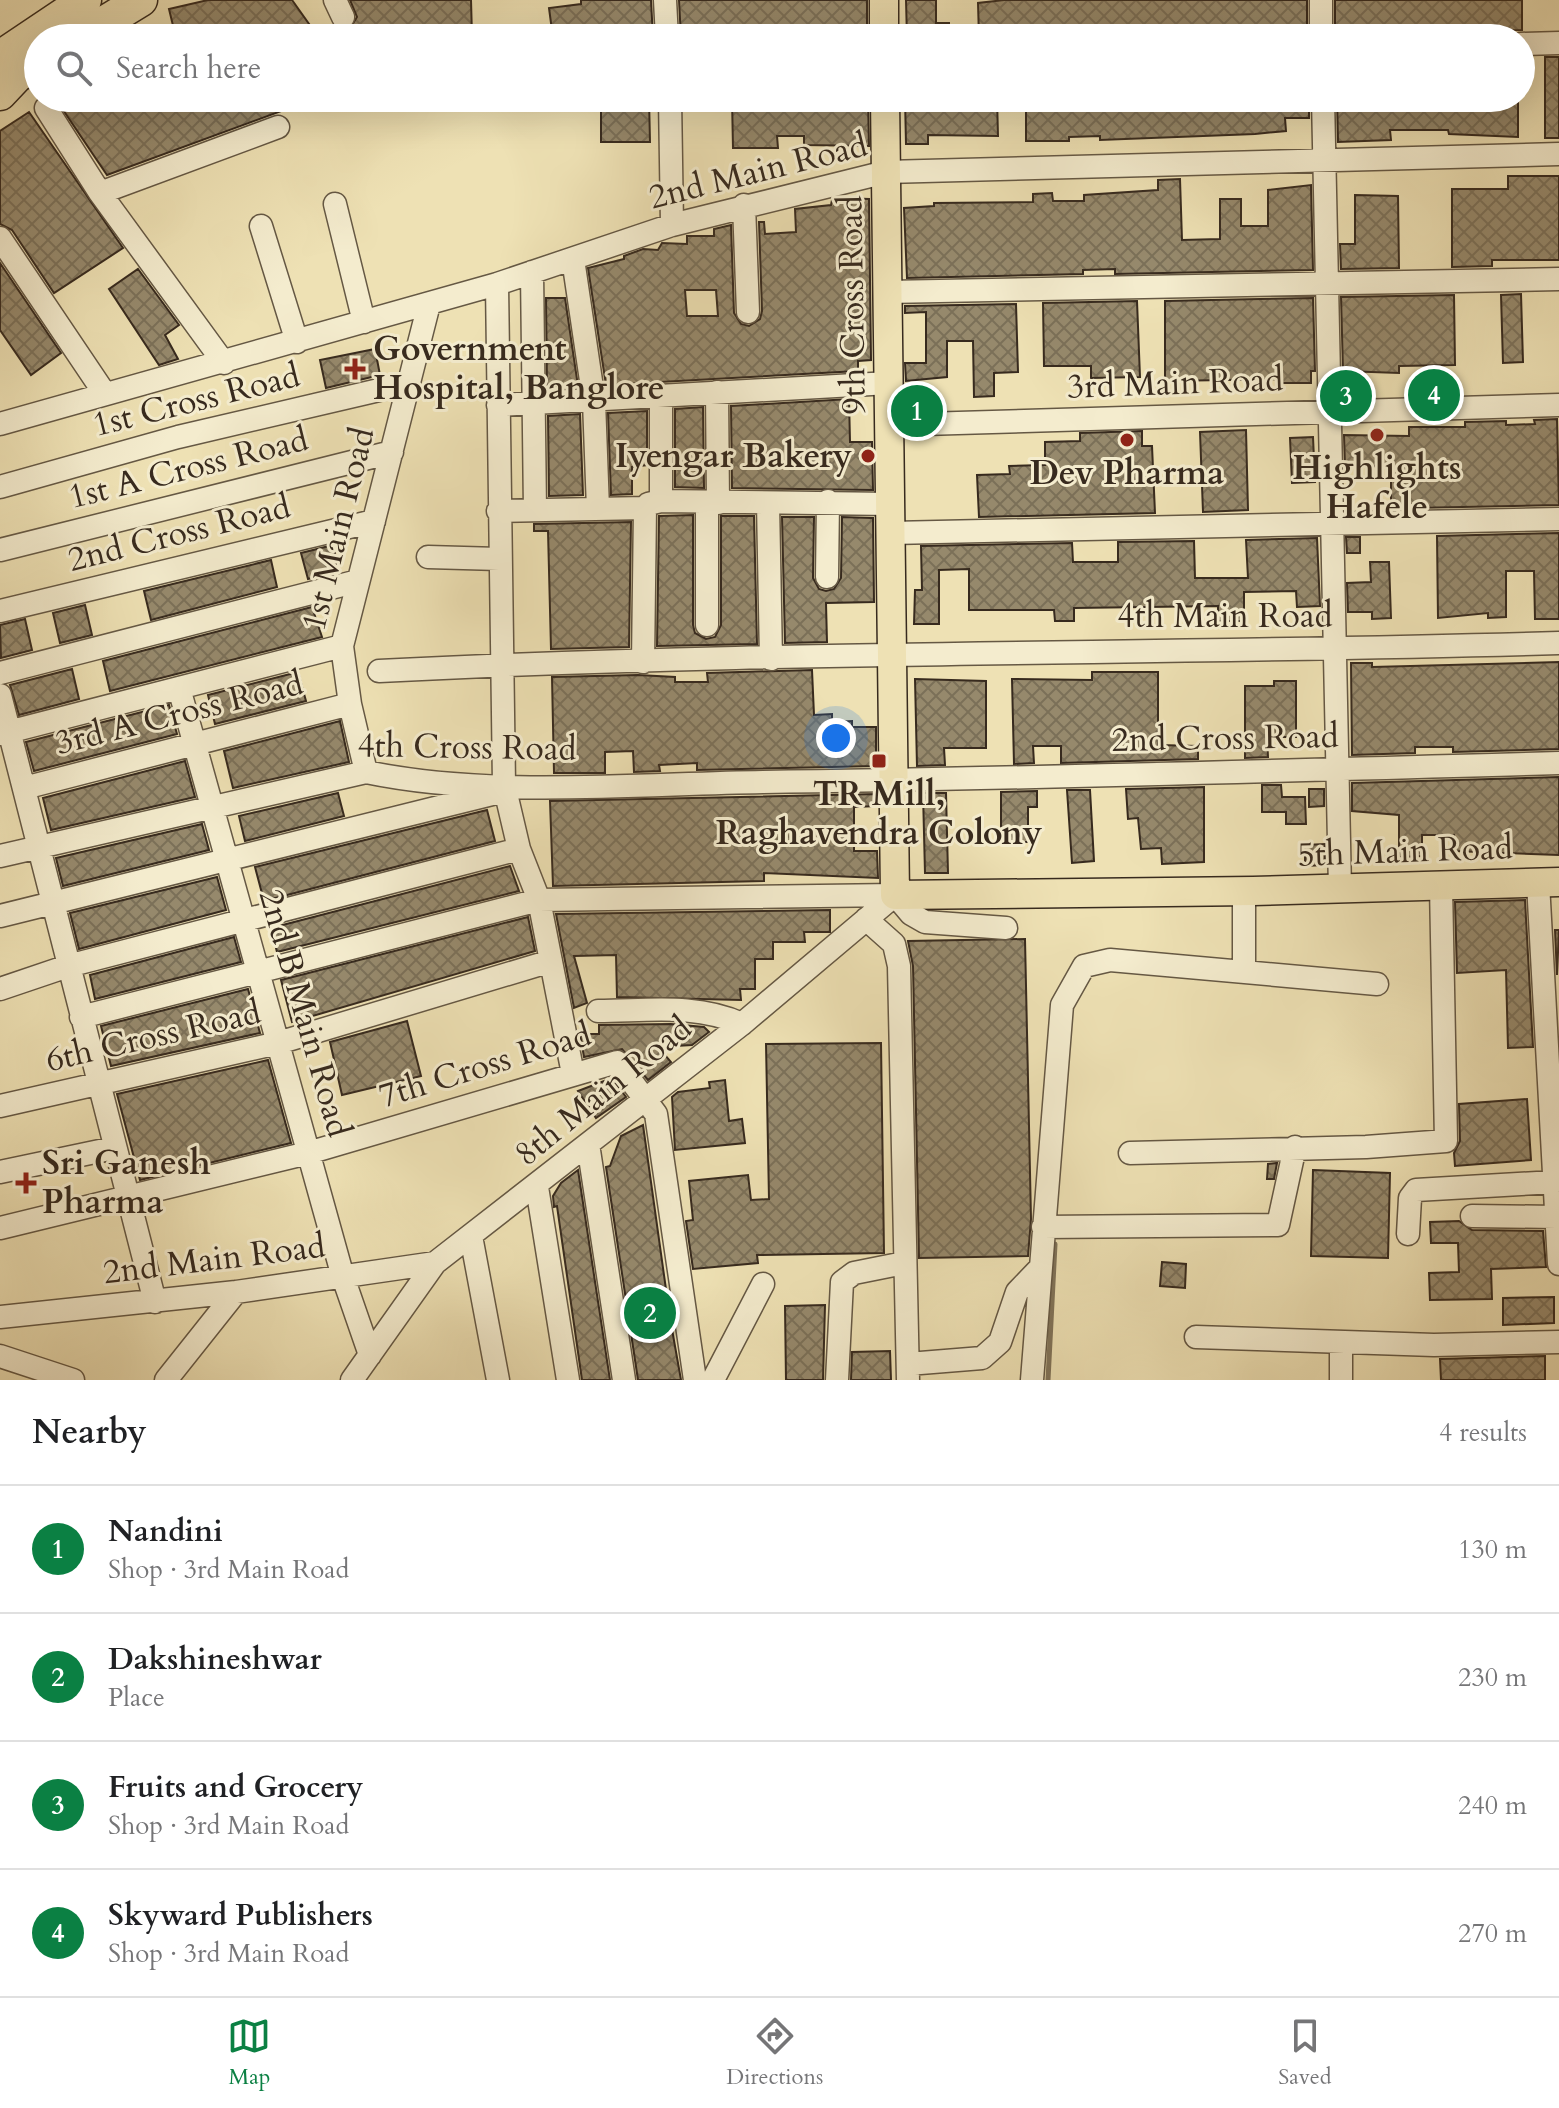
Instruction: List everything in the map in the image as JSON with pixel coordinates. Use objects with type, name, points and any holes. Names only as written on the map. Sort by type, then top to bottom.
[{"type":"highway","points":[[49,24],[85,0]]},
{"type":"highway","points":[[102,24],[141,0]]},
{"type":"highway","points":[[0,57],[24,41]]},
{"type":"highway","points":[[0,94],[24,72]]},
{"type":"main road","points":[[884,0],[884,24]]},
{"type":"main road","name":"9th Cross Road","points":[[885,112],[895,895]]},
{"type":"main road","name":"5th Main Road","points":[[895,895],[1249,891],[1548,882]]},
{"type":"street","points":[[665,0],[666,24]]},
{"type":"street","points":[[1321,0],[1321,24]]},
{"type":"street","points":[[1535,44],[1559,43]]},
{"type":"street","points":[[49,112],[100,193],[224,363]]},
{"type":"street","points":[[670,112],[672,225]]},
{"type":"street","points":[[1323,112],[1340,889]]},
{"type":"street","points":[[100,193],[278,127]]},
{"type":"street","name":"2nd Main Road","points":[[0,424],[497,284],[672,225],[886,172],[1559,154]]},
{"type":"street","points":[[335,204],[364,322]]},
{"type":"street","points":[[744,205],[748,312]]},
{"type":"street","points":[[261,226],[297,342]]},
{"type":"street","points":[[0,238],[105,394]]},
{"type":"street","points":[[573,259],[594,401],[598,509]]},
{"type":"street","points":[[532,272],[535,510]]},
{"type":"street","points":[[887,292],[1559,279]]},
{"type":"street","points":[[497,284],[504,788],[519,849],[539,900],[573,1074]]},
{"type":"street","name":"1st Main Road","points":[[366,772],[350,704],[342,646],[429,304]]},
{"type":"street","name":"1st Cross Road","points":[[0,487],[178,437],[409,383]]},
{"type":"street","points":[[498,405],[889,383]]},
{"type":"street","points":[[707,625],[717,392]]},
{"type":"street","points":[[643,662],[661,396]]},
{"type":"street","name":"3rd Main Road","points":[[889,425],[1559,405]]},
{"type":"street","name":"1st A Cross Road","points":[[0,550],[392,452]]},
{"type":"street","points":[[498,511],[598,509],[653,504],[828,501],[890,504]]},
{"type":"street","points":[[827,577],[828,501]]},
{"type":"street","points":[[768,503],[771,659]]},
{"type":"street","points":[[891,533],[1559,519]]},
{"type":"street","name":"2nd Cross Road","points":[[0,611],[374,521]]},
{"type":"street","points":[[428,557],[499,559]]},
{"type":"street","points":[[0,673],[358,581]]},
{"type":"street","name":"4th Main Road","points":[[379,671],[771,659],[892,652],[1335,650],[1559,643]]},
{"type":"street","points":[[5,733],[342,646]]},
{"type":"street","name":"2nd B Main Road","points":[[179,688],[343,1277],[370,1355]]},
{"type":"street","points":[[0,695],[5,733],[24,788],[155,1302]]},
{"type":"street","name":"3rd A Cross Road","points":[[24,788],[350,704]]},
{"type":"street","name":"2nd Cross Road","points":[[894,781],[1559,763]]},
{"type":"street","name":"4th Cross Road","points":[[0,856],[366,772],[424,784],[504,788],[894,781]]},
{"type":"street","points":[[0,916],[504,788]]},
{"type":"street","points":[[0,989],[68,966],[519,849]]},
{"type":"street","points":[[1548,882],[1554,1182],[1559,1264]]},
{"type":"street","points":[[1130,1153],[1397,1146],[1446,1141],[1441,886]]},
{"type":"street","points":[[1244,972],[1249,891]]},
{"type":"street","points":[[81,1017],[539,900],[895,895],[911,914],[925,922],[1006,928]]},
{"type":"street","name":"8th Main Road","points":[[352,1380],[435,1263],[537,1187],[645,1097],[742,1024],[895,895]]},
{"type":"street","points":[[866,919],[894,944],[899,966],[908,1372],[982,1358],[1000,1342],[1017,1292],[1041,1267]]},
{"type":"street","points":[[1032,1380],[1062,1005],[1084,966],[1110,960],[1377,984]]},
{"type":"street","name":"6th Cross Road","points":[[0,1106],[97,1081],[278,1043],[551,961]]},
{"type":"street","points":[[598,1011],[686,1010],[718,1013],[742,1024]]},
{"type":"street","name":"7th Cross Road","points":[[0,1228],[308,1153],[617,1062],[645,1097]]},
{"type":"street","points":[[645,1097],[656,1114],[695,1380]]},
{"type":"street","points":[[588,1144],[624,1380]]},
{"type":"street","points":[[1043,1227],[1278,1225],[1295,1147]]},
{"type":"street","points":[[0,1172],[114,1148]]},
{"type":"street","points":[[1408,1234],[1410,1198],[1416,1190],[1554,1182]]},
{"type":"street","points":[[537,1187],[568,1380]]},
{"type":"street","points":[[1472,1216],[1556,1217]]},
{"type":"street","points":[[471,1236],[498,1380]]},
{"type":"street","name":"2nd Main Road","points":[[0,1317],[236,1292],[435,1263]]},
{"type":"street","points":[[837,1380],[842,1282],[854,1273],[904,1263]]},
{"type":"street","points":[[713,1380],[763,1284]]},
{"type":"street","points":[[166,1380],[236,1292]]},
{"type":"street","points":[[1196,1337],[1341,1342],[1559,1342]]},
{"type":"street","points":[[1341,1342],[1341,1380]]},
{"type":"street","points":[[0,1356],[73,1380]]},
{"type":"building","points":[[208,0],[292,0],[309,24],[173,24],[169,9]]},
{"type":"building","points":[[350,0],[471,0],[472,24],[353,24],[357,17]]},
{"type":"building","points":[[581,0],[651,0],[652,24],[551,24],[549,8],[581,4]]},
{"type":"building","points":[[679,0],[867,0],[867,24],[680,24]]},
{"type":"building","points":[[906,0],[936,0],[936,23],[949,23],[949,24],[907,24]]},
{"type":"building","points":[[1004,0],[1307,0],[1307,24],[979,24],[978,3]]},
{"type":"building","points":[[1335,0],[1522,0],[1522,24],[1335,24]]},
{"type":"building","points":[[1545,57],[1559,57],[1559,138],[1545,138]]},
{"type":"building","points":[[29,112],[123,248],[54,293],[12,230],[0,224],[0,131]]},
{"type":"building","points":[[64,112],[279,112],[107,175]]},
{"type":"building","points":[[601,112],[649,112],[650,142],[601,142]]},
{"type":"building","points":[[732,112],[868,112],[869,146],[804,145],[804,136],[777,136],[778,148],[733,148]]},
{"type":"building","points":[[905,112],[997,112],[998,136],[928,135],[928,144],[906,144]]},
{"type":"building","points":[[1026,112],[1309,112],[1309,118],[1285,118],[1286,131],[1026,141]]},
{"type":"building","points":[[1337,112],[1518,112],[1518,137],[1449,134],[1448,130],[1390,130],[1391,140],[1338,142]]},
{"type":"building","points":[[1508,176],[1559,176],[1559,260],[1492,260],[1492,266],[1452,267],[1452,189],[1508,189]]},
{"type":"building","points":[[1180,179],[1182,240],[1220,239],[1220,199],[1241,199],[1241,226],[1268,226],[1268,190],[1311,185],[1313,270],[1115,274],[1115,269],[1083,270],[1083,274],[907,278],[904,208],[934,206],[934,203],[1033,202],[1033,194],[1052,193],[1053,201],[1084,201],[1084,195],[1158,190],[1158,180]]},
{"type":"building","points":[[1355,195],[1398,196],[1399,268],[1341,269],[1340,244],[1355,244]]},
{"type":"building","points":[[869,199],[871,360],[858,361],[858,371],[606,385],[588,268],[624,259],[624,256],[643,249],[658,250],[662,243],[687,244],[687,236],[714,236],[714,229],[731,225],[734,313],[741,324],[749,326],[760,319],[762,311],[759,222],[764,222],[765,234],[796,232],[795,209],[831,205],[832,200]],"holes":[[[685,290],[716,290],[718,316],[687,316]]]},
{"type":"building","points":[[0,263],[61,353],[31,375],[0,330]]},
{"type":"building","points":[[138,269],[179,325],[165,335],[178,359],[159,365],[109,289]]},
{"type":"building","points":[[1521,294],[1523,362],[1503,363],[1501,295]]},
{"type":"building","points":[[1454,295],[1455,365],[1399,366],[1399,373],[1343,371],[1341,297]]},
{"type":"building","points":[[546,298],[565,298],[578,386],[547,388]]},
{"type":"building","points":[[1313,298],[1315,371],[1311,371],[1311,383],[1281,383],[1281,379],[1165,381],[1165,301]]},
{"type":"building","points":[[1137,301],[1140,377],[1091,378],[1091,366],[1044,366],[1043,303]]},
{"type":"building","points":[[1016,304],[1018,372],[994,373],[994,396],[974,397],[973,341],[947,341],[947,377],[906,381],[905,363],[926,363],[926,312],[905,313],[905,306]]},
{"type":"building","points":[[375,349],[380,375],[326,388],[320,360]]},
{"type":"building","points":[[849,399],[850,442],[872,442],[873,490],[732,488],[731,406]]},
{"type":"building","points":[[703,407],[704,488],[675,487],[675,409]]},
{"type":"building","points":[[647,411],[647,465],[632,467],[632,494],[611,495],[608,413]]},
{"type":"building","points":[[580,414],[583,495],[549,496],[548,416]]},
{"type":"building","points":[[1557,419],[1559,505],[1412,508],[1412,504],[1391,504],[1391,466],[1345,467],[1344,435],[1409,436],[1409,427],[1465,427],[1465,422],[1506,421],[1506,425],[1535,424],[1534,420]]},
{"type":"building","points":[[1246,430],[1248,510],[1203,512],[1200,432]]},
{"type":"building","points":[[1142,431],[1142,446],[1152,446],[1155,513],[979,517],[977,475],[1010,474],[1009,466],[1045,465],[1045,442],[1080,441],[1080,433]]},
{"type":"building","points":[[1313,437],[1315,482],[1292,483],[1290,438]]},
{"type":"building","points":[[693,515],[693,625],[695,633],[706,639],[715,637],[721,625],[721,516],[754,516],[757,644],[657,646],[659,516]]},
{"type":"building","points":[[782,517],[814,517],[813,578],[819,589],[826,591],[834,589],[841,578],[842,517],[873,518],[874,602],[826,603],[827,642],[785,643]]},
{"type":"building","points":[[631,522],[629,647],[551,649],[548,531],[534,531],[534,524]]},
{"type":"building","points":[[1559,533],[1559,619],[1535,619],[1534,571],[1506,571],[1506,617],[1488,618],[1488,613],[1438,618],[1437,536]]},
{"type":"building","points":[[1346,537],[1360,537],[1360,553],[1347,553]]},
{"type":"building","points":[[1317,538],[1320,606],[1297,607],[1296,591],[1244,592],[1244,621],[1218,621],[1218,606],[1074,608],[1074,621],[1055,621],[1054,610],[969,610],[969,569],[939,570],[939,624],[914,624],[915,590],[922,590],[921,546],[1072,543],[1073,562],[1118,562],[1118,542],[1194,541],[1195,578],[1248,578],[1246,540]]},
{"type":"building","points":[[333,545],[339,571],[308,579],[301,553]]},
{"type":"building","points":[[271,560],[277,587],[151,620],[144,591]]},
{"type":"building","points":[[1370,562],[1389,562],[1391,618],[1372,619],[1372,612],[1348,612],[1347,583],[1371,582]]},
{"type":"building","points":[[85,605],[92,635],[60,643],[53,613]]},
{"type":"building","points":[[312,607],[322,637],[110,691],[103,661]]},
{"type":"building","points":[[25,619],[32,650],[1,658],[0,625]]},
{"type":"building","points":[[1559,662],[1559,749],[1453,752],[1453,747],[1415,747],[1415,753],[1352,755],[1351,663],[1372,663],[1372,667]]},
{"type":"building","points":[[72,669],[79,699],[19,715],[10,685]]},
{"type":"building","points":[[812,670],[814,715],[832,714],[832,722],[852,721],[852,727],[876,727],[876,766],[697,770],[697,763],[659,765],[660,771],[634,772],[633,751],[605,752],[605,773],[554,773],[552,677],[638,675],[675,677],[675,682],[708,682],[707,673]]},
{"type":"building","points":[[298,672],[306,701],[215,724],[208,695]]},
{"type":"building","points":[[1092,672],[1158,672],[1158,745],[1198,746],[1198,759],[1061,763],[1061,746],[1033,746],[1034,763],[1014,764],[1012,679],[1092,680]]},
{"type":"building","points":[[915,679],[986,681],[986,748],[944,748],[945,765],[917,766]]},
{"type":"building","points":[[1274,681],[1296,681],[1296,737],[1267,737],[1268,757],[1245,758],[1245,686],[1274,686]]},
{"type":"building","points":[[169,705],[177,734],[34,771],[26,742]]},
{"type":"building","points":[[340,721],[349,762],[233,788],[224,751]]},
{"type":"building","points":[[185,761],[195,797],[51,830],[43,798]]},
{"type":"building","points":[[1559,777],[1559,855],[1454,851],[1454,835],[1422,835],[1422,856],[1399,857],[1399,815],[1352,811],[1352,783]]},
{"type":"building","points":[[1262,785],[1281,785],[1282,797],[1305,797],[1306,824],[1286,824],[1286,812],[1262,812]]},
{"type":"building","points":[[1204,787],[1204,862],[1162,864],[1161,848],[1141,849],[1138,818],[1128,819],[1126,789]]},
{"type":"building","points":[[1309,789],[1324,789],[1324,806],[1309,807]]},
{"type":"building","points":[[1067,790],[1090,790],[1094,861],[1072,863]]},
{"type":"building","points":[[1037,791],[1037,807],[1028,807],[1028,842],[1001,842],[1001,792]]},
{"type":"building","points":[[338,793],[344,816],[245,841],[239,816]]},
{"type":"building","points":[[923,793],[946,793],[948,873],[925,873]]},
{"type":"building","points":[[877,794],[877,806],[854,807],[854,851],[877,851],[878,878],[764,873],[764,881],[553,886],[550,801]]},
{"type":"building","points":[[487,810],[495,841],[264,901],[255,867]]},
{"type":"building","points":[[202,824],[209,850],[63,886],[56,858]]},
{"type":"building","points":[[1325,844],[1325,865],[1305,866],[1305,845]]},
{"type":"building","points":[[510,866],[519,891],[277,952],[271,928]]},
{"type":"building","points":[[217,877],[226,910],[79,949],[70,913]]},
{"type":"building","points":[[1525,900],[1533,1047],[1508,1048],[1506,970],[1457,973],[1455,902]]},
{"type":"building","points":[[830,910],[830,932],[804,932],[805,942],[773,942],[773,959],[755,959],[755,989],[740,989],[741,1000],[617,997],[616,955],[574,956],[587,1003],[574,1008],[556,914]]},
{"type":"building","points":[[528,917],[535,951],[292,1022],[281,980]]},
{"type":"building","points":[[1555,930],[1559,930],[1557,975]]},
{"type":"building","points":[[234,937],[241,962],[95,999],[90,975]]},
{"type":"building","points":[[1025,939],[1031,1219],[1028,1256],[919,1258],[913,966],[908,941]]},
{"type":"building","points":[[248,989],[260,1033],[111,1066],[101,1026]]},
{"type":"building","points":[[407,1021],[421,1076],[342,1095],[330,1042]]},
{"type":"building","points":[[599,1025],[704,1027],[709,1032],[692,1045],[658,1047],[671,1062],[648,1080],[622,1049],[584,1057],[580,1034],[599,1034]]},
{"type":"building","points":[[881,1043],[884,1253],[757,1255],[758,1263],[693,1269],[686,1221],[693,1220],[689,1181],[748,1175],[751,1200],[769,1199],[766,1044]]},
{"type":"building","points":[[268,1060],[291,1143],[140,1180],[117,1094]]},
{"type":"building","points":[[612,1078],[626,1097],[596,1118],[578,1091]]},
{"type":"building","points":[[725,1080],[729,1121],[742,1119],[745,1143],[675,1150],[672,1097],[678,1092],[710,1088],[709,1082]]},
{"type":"building","points":[[1527,1099],[1531,1160],[1455,1166],[1454,1153],[1460,1141],[1459,1104]]},
{"type":"building","points":[[643,1125],[681,1380],[638,1380],[606,1167],[610,1166],[621,1136]]},
{"type":"building","points":[[1277,1163],[1274,1179],[1267,1179],[1268,1164]]},
{"type":"building","points":[[578,1170],[610,1380],[582,1380],[557,1206],[554,1207],[553,1196],[561,1183]]},
{"type":"building","points":[[1313,1170],[1390,1173],[1388,1258],[1311,1256]]},
{"type":"building","points":[[1459,1221],[1472,1230],[1543,1231],[1546,1267],[1491,1269],[1492,1299],[1430,1300],[1429,1273],[1459,1272],[1458,1243],[1431,1243],[1430,1222]]},
{"type":"building","points":[[1162,1262],[1186,1264],[1185,1288],[1160,1286]]},
{"type":"building","points":[[1554,1297],[1554,1323],[1503,1325],[1503,1298]]},
{"type":"building","points":[[825,1305],[823,1380],[786,1380],[785,1306]]},
{"type":"building","points":[[890,1351],[891,1380],[851,1380],[852,1352]]},
{"type":"building","points":[[1545,1356],[1545,1380],[1441,1380],[1440,1359]]},
{"type":"waterway","points":[[1048,1380],[1055,1244]]},
{"type":"place","name":"Government Hospital, Banglore","points":[[355,369]]},
{"type":"place","name":"Skyward Publishers","points":[[1434,395]]},
{"type":"place","name":"Fruits and Grocery","points":[[1346,396]]},
{"type":"place","name":"Nandini","points":[[917,411]]},
{"type":"place","name":"Highlights Hafele","points":[[1377,435]]},
{"type":"place","name":"Dev Pharma","points":[[1127,440]]},
{"type":"place","name":"Iyengar Bakery","points":[[868,456]]},
{"type":"place","name":"TR Mill, Raghavendra Colony","points":[[879,761]]},
{"type":"place","name":"Sri Ganesh Pharma","points":[[26,1183]]},
{"type":"place","name":"Dakshineshwar","points":[[650,1313]]}]
